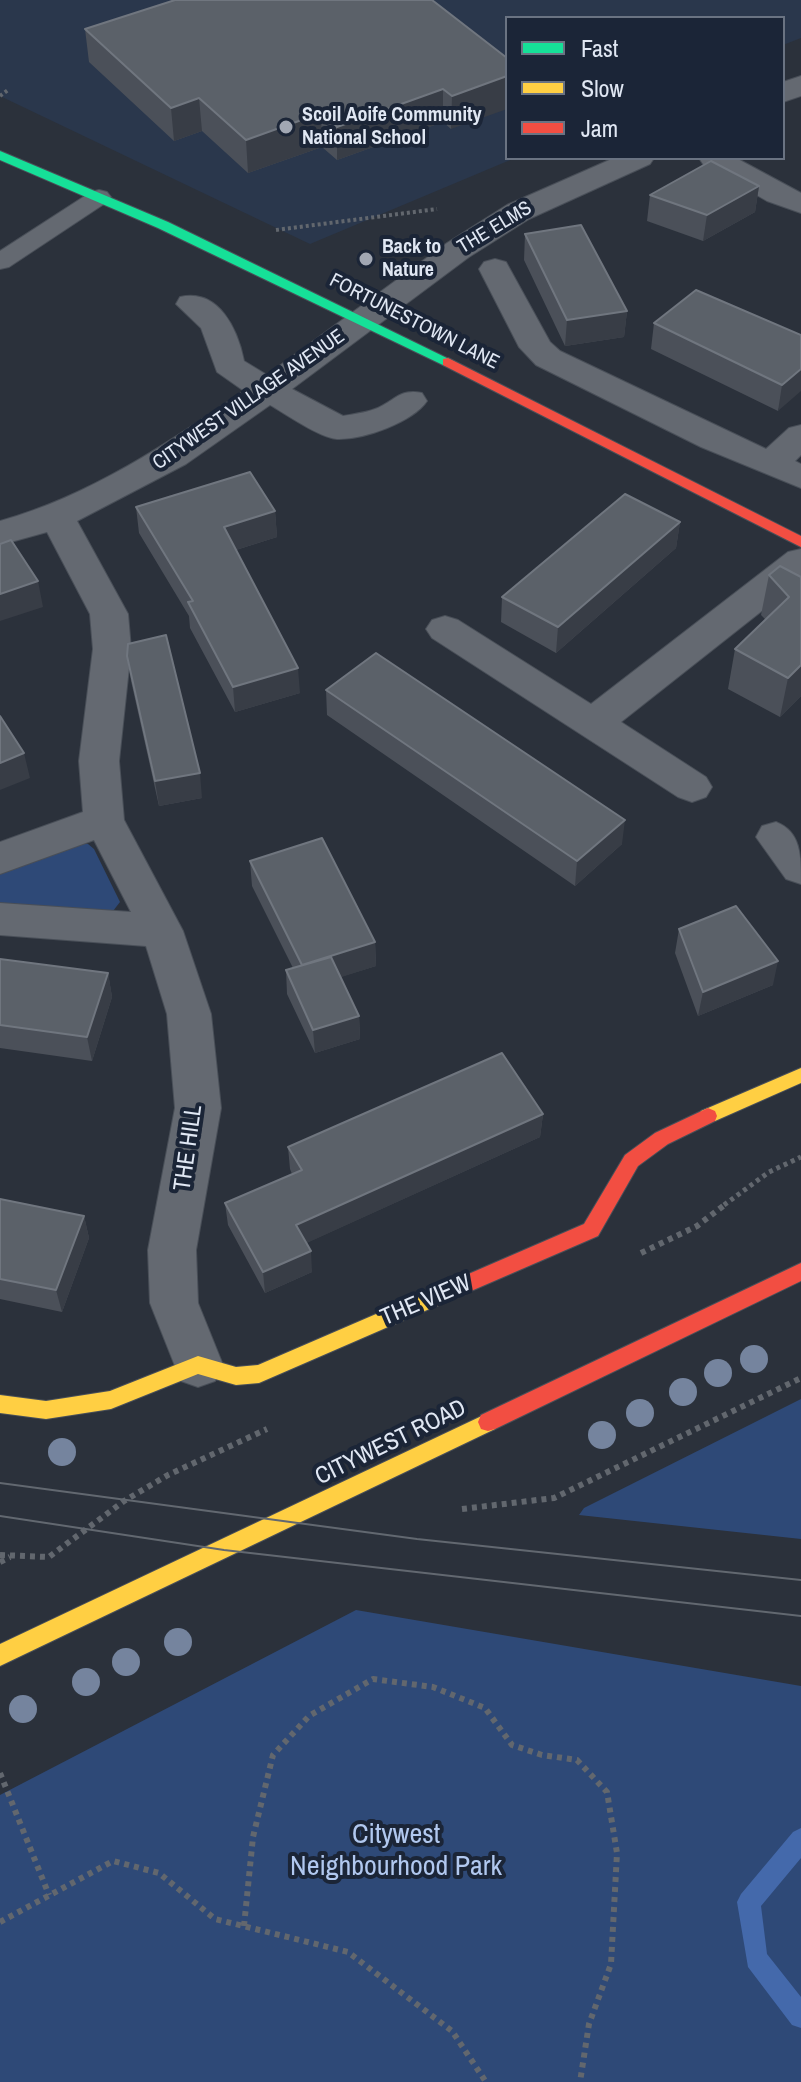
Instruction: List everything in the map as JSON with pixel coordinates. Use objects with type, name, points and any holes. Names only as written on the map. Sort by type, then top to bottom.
[{"type":"street","name":"FORTUNESTOWN LANE","points":[[0,155],[364,319],[801,542]]},
{"type":"street","name":"THE ELMS","points":[[364,319],[458,250],[518,212],[635,160]]},
{"type":"street","points":[[718,160],[801,204]]},
{"type":"street","points":[[495,269],[536,347],[548,358],[713,439],[786,470],[801,436]]},
{"type":"street","points":[[192,304],[213,317],[224,340],[229,365],[338,428],[388,417],[410,401]]},
{"type":"street","name":"CITYWEST VILLAGE AVENUE","points":[[0,533],[57,517],[174,456],[336,343],[364,319]]},
{"type":"street","name":"THE HILL","points":[[57,517],[109,614],[112,649],[99,761],[104,820],[162,931],[189,1014],[198,1108],[172,1250],[174,1303],[198,1365]]},
{"type":"street","points":[[591,725],[801,561]]},
{"type":"street","points":[[445,629],[692,787]]},
{"type":"street","points":[[0,858],[104,820]]},
{"type":"street","points":[[776,837],[801,868]]},
{"type":"street","points":[[0,919],[162,931]]},
{"type":"street","name":"THE VIEW","points":[[198,1365],[231,1376],[245,1378],[259,1374],[591,1230],[605,1217],[626,1166],[647,1146],[801,1075]]},
{"type":"street","name":"CITYWEST ROAD","points":[[0,1655],[801,1272]]},
{"type":"street","points":[[0,1404],[46,1410],[111,1400],[198,1365]]},
{"type":"lane","points":[[0,262],[99,197]]},
{"type":"path","points":[[0,96],[8,90]]},
{"type":"path","points":[[270,230],[433,211],[447,205]]},
{"type":"path","points":[[462,1509],[516,1505],[566,1493],[801,1378]]},
{"type":"path","points":[[0,1555],[49,1557],[124,1501],[168,1475]]},
{"type":"path","points":[[0,1562],[11,1557]]},
{"type":"path","points":[[244,1926],[253,1837],[273,1755],[309,1716],[373,1679],[433,1687],[485,1708],[512,1745],[542,1755],[577,1760],[607,1792],[617,1853],[611,1964],[589,2024],[580,2082]]},
{"type":"path","points":[[0,1773],[49,1895]]},
{"type":"path","points":[[0,1922],[113,1861],[159,1873],[215,1919],[348,1952],[452,2031],[486,2082]]},
{"type":"shaded area","name":"Scoil Aoife Community National School","points":[[0,0],[801,0],[801,38],[785,44],[785,16],[505,16],[505,160],[510,160],[310,244],[0,96]]},
{"type":"green space","points":[[78,844],[88,844],[94,849],[120,902],[113,911],[0,904],[0,870]]},
{"type":"green space","points":[[801,1399],[801,1539],[579,1515],[584,1508]]},
{"type":"green space","name":"Citywest Neighbourhood Park","points":[[356,1610],[801,1686],[801,2082],[0,2082],[0,1795]]},
{"type":"building","points":[[175,0],[432,0],[505,56],[505,77],[452,96],[443,89],[337,127],[321,113],[246,140],[199,98],[171,108],[85,29]]},
{"type":"building","points":[[711,161],[759,186],[707,215],[650,195]]},
{"type":"building","points":[[581,225],[627,311],[567,320],[525,234]]},
{"type":"building","points":[[696,290],[801,335],[801,369],[782,385],[654,323]]},
{"type":"building","points":[[250,472],[275,511],[224,527],[298,668],[233,687],[188,602],[193,601],[136,507]]},
{"type":"building","points":[[625,494],[680,522],[558,627],[502,597]]},
{"type":"building","points":[[11,540],[38,581],[0,594],[0,544]]},
{"type":"building","points":[[780,566],[801,577],[801,665],[788,678],[735,649],[789,597],[769,575]]},
{"type":"building","points":[[166,635],[200,773],[155,781],[127,656],[128,644]]},
{"type":"building","points":[[376,653],[625,820],[577,861],[326,690]]},
{"type":"building","points":[[0,716],[24,753],[0,763]]},
{"type":"building","points":[[322,838],[375,942],[302,965],[250,861]]},
{"type":"building","points":[[736,906],[778,961],[703,992],[679,929]]},
{"type":"building","points":[[331,957],[359,1016],[313,1030],[286,970]]},
{"type":"building","points":[[0,959],[108,973],[87,1037],[0,1025]]},
{"type":"building","points":[[502,1053],[543,1114],[296,1225],[311,1251],[263,1272],[225,1203],[302,1170],[288,1147]]},
{"type":"building","points":[[0,1199],[84,1216],[56,1290],[0,1279]]},
{"type":"waterway","points":[[801,1840],[749,1902],[756,1959],[801,2016]]},
{"type":"tram line","points":[[0,1483],[417,1539],[801,1580]]},
{"type":"tram line","points":[[0,1516],[224,1550],[801,1616]]},
{"type":"traffic: fast","points":[[0,155],[163,225],[448,362]]},
{"type":"traffic: slow","points":[[708,1116],[801,1075]]},
{"type":"traffic: slow","points":[[0,1404],[46,1410],[111,1400],[198,1365],[236,1376],[259,1374],[434,1298]]},
{"type":"traffic: slow","points":[[0,1655],[488,1422]]},
{"type":"traffic: jam","points":[[448,362],[801,542]]},
{"type":"traffic: jam","points":[[434,1298],[591,1230],[602,1216],[624,1170],[640,1152],[708,1116]]},
{"type":"traffic: jam","points":[[488,1422],[801,1272]]},
{"type":"place","name":"Scoil Aoife Community National School","points":[[286,127]]},
{"type":"place","name":"Back to Nature","points":[[366,259]]}]
